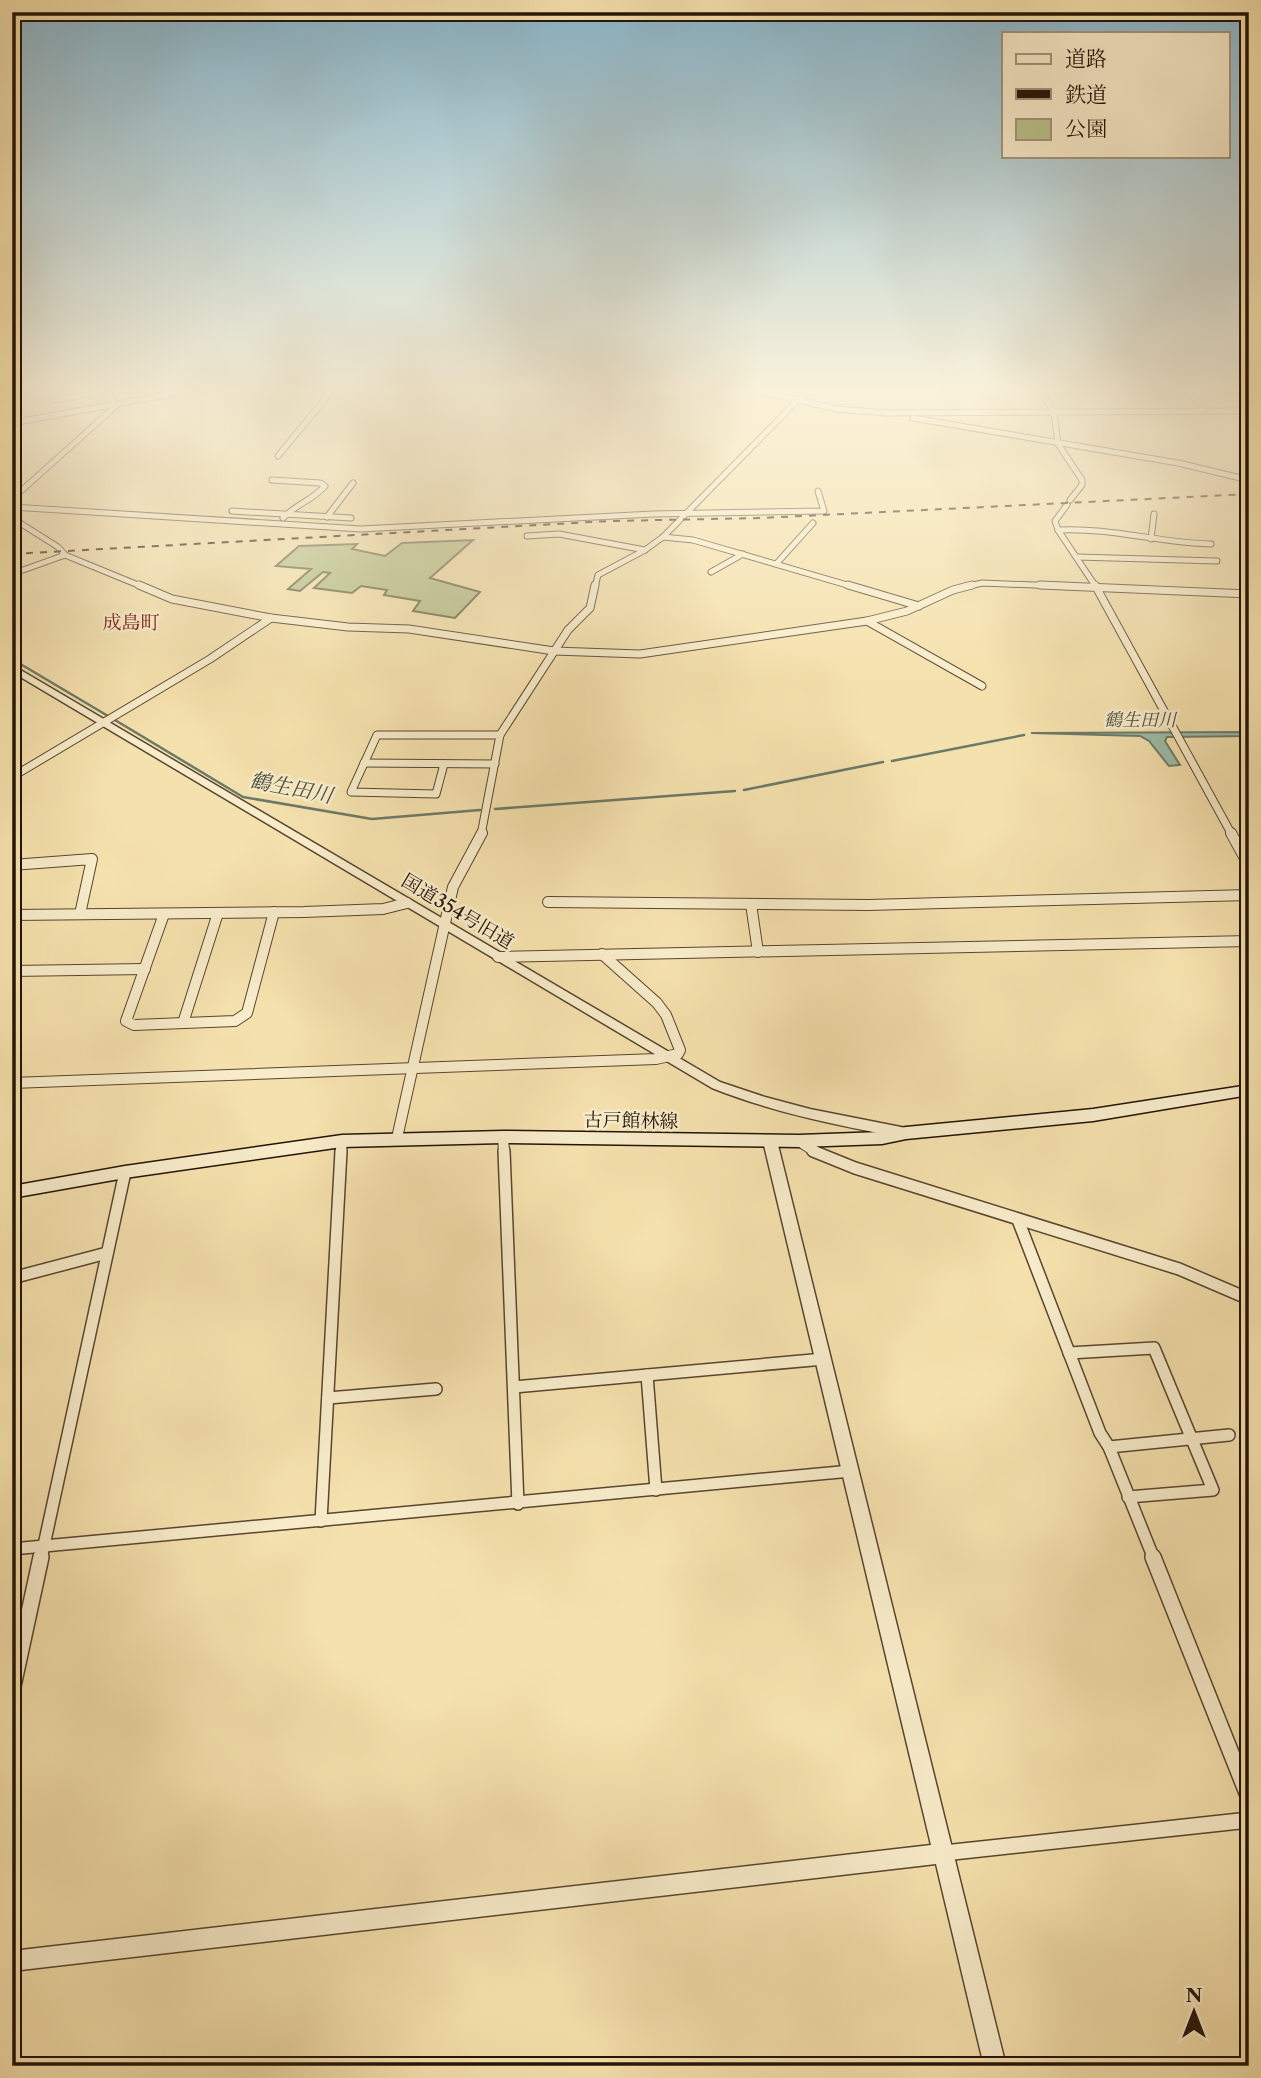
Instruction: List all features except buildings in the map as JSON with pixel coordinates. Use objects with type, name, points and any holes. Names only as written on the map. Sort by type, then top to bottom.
[{"type":"main road","name":"古戸館林線","points":[[12,1192],[125,1172],[342,1141],[503,1137],[771,1141],[882,1139],[906,1133],[1093,1115],[1249,1090]]},
{"type":"street","points":[[279,524],[293,505],[314,500],[321,490]]},
{"type":"street","points":[[327,517],[346,490]]},
{"type":"street","points":[[397,1138],[443,924],[453,887],[483,832],[500,735],[568,630],[590,608],[598,575],[645,550],[663,537],[709,490]]},
{"type":"street","points":[[1078,490],[1055,521],[1058,530],[1096,587],[1240,855],[1249,866]]},
{"type":"street","points":[[12,507],[377,528],[569,517],[824,511],[818,491]]},
{"type":"street","points":[[232,511],[351,518]]},
{"type":"street","points":[[1151,539],[1154,514]]},
{"type":"street","points":[[12,518],[58,547],[65,555],[172,599],[271,618],[348,627],[409,629],[554,651],[654,654],[867,621],[919,606],[953,590],[982,583],[1249,594]]},
{"type":"street","points":[[777,563],[813,523]]},
{"type":"street","points":[[1058,530],[1211,544]]},
{"type":"street","points":[[527,536],[559,534],[645,550]]},
{"type":"street","points":[[663,537],[693,540],[919,606]]},
{"type":"street","points":[[711,572],[744,554]]},
{"type":"street","points":[[12,574],[65,555]]},
{"type":"street","points":[[1077,557],[1217,561]]},
{"type":"street","points":[[12,776],[210,659],[271,618]]},
{"type":"street","points":[[867,621],[982,686]]},
{"type":"street","name":"国道354号旧道","points":[[12,668],[716,1085],[760,1101],[820,1117],[906,1133]]},
{"type":"street","points":[[444,764],[436,794],[351,792],[377,735],[500,735]]},
{"type":"street","points":[[364,763],[495,764]]},
{"type":"street","points":[[12,865],[92,859],[80,914]]},
{"type":"street","points":[[548,902],[880,905],[1249,895]]},
{"type":"street","points":[[12,915],[383,909],[407,903]]},
{"type":"street","points":[[751,904],[758,952]]},
{"type":"street","points":[[163,914],[126,1021],[134,1025],[235,1021],[247,1013],[274,912]]},
{"type":"street","points":[[184,1023],[218,913]]},
{"type":"street","points":[[498,957],[1249,941]]},
{"type":"street","points":[[12,1083],[670,1058],[680,1050],[666,1015],[657,1003],[601,954]]},
{"type":"street","points":[[12,971],[145,969]]},
{"type":"street","points":[[503,1137],[519,1504]]},
{"type":"street","points":[[321,1521],[342,1141]]},
{"type":"street","points":[[771,1141],[995,2066]]},
{"type":"street","points":[[799,1141],[817,1153],[855,1168],[1179,1269],[1249,1299]]},
{"type":"street","points":[[12,1690],[125,1172]]},
{"type":"street","points":[[1018,1220],[1100,1433],[1129,1497],[1249,1798]]},
{"type":"street","points":[[12,1278],[107,1253]]},
{"type":"street","points":[[1069,1353],[1154,1348],[1213,1490],[1129,1497]]},
{"type":"street","points":[[514,1387],[824,1359]]},
{"type":"street","points":[[647,1375],[656,1490]]},
{"type":"street","points":[[328,1398],[436,1389]]},
{"type":"street","points":[[1108,1447],[1229,1435]]},
{"type":"street","points":[[12,1549],[519,1504],[851,1471]]},
{"type":"street","points":[[12,1961],[1249,1820]]},
{"type":"green space","points":[[473,540],[430,578],[480,592],[455,618],[413,611],[420,601],[384,595],[387,590],[361,586],[352,593],[314,588],[330,573],[323,572],[300,591],[288,589],[311,569],[276,566],[299,546],[357,544],[352,549],[385,556],[402,543]]},
{"type":"shaded area","points":[[1249,732],[1249,736],[1167,737],[1165,741],[1180,765],[1169,766],[1149,741],[1140,736],[1031,733]]},
{"type":"waterway","name":"鶴生田川","points":[[12,659],[108,716]]},
{"type":"waterway","name":"鶴生田川","points":[[115,720],[243,797],[372,819],[480,810]]},
{"type":"waterway","name":"鶴生田川","points":[[892,761],[1024,735]]},
{"type":"waterway","name":"鶴生田川","points":[[744,790],[883,762]]},
{"type":"waterway","name":"鶴生田川","points":[[495,809],[735,791]]},
{"type":"railway","points":[[12,554],[610,521],[761,518],[1249,494]]},
{"type":"district","name":"成島町","points":[[131,622]]}]
